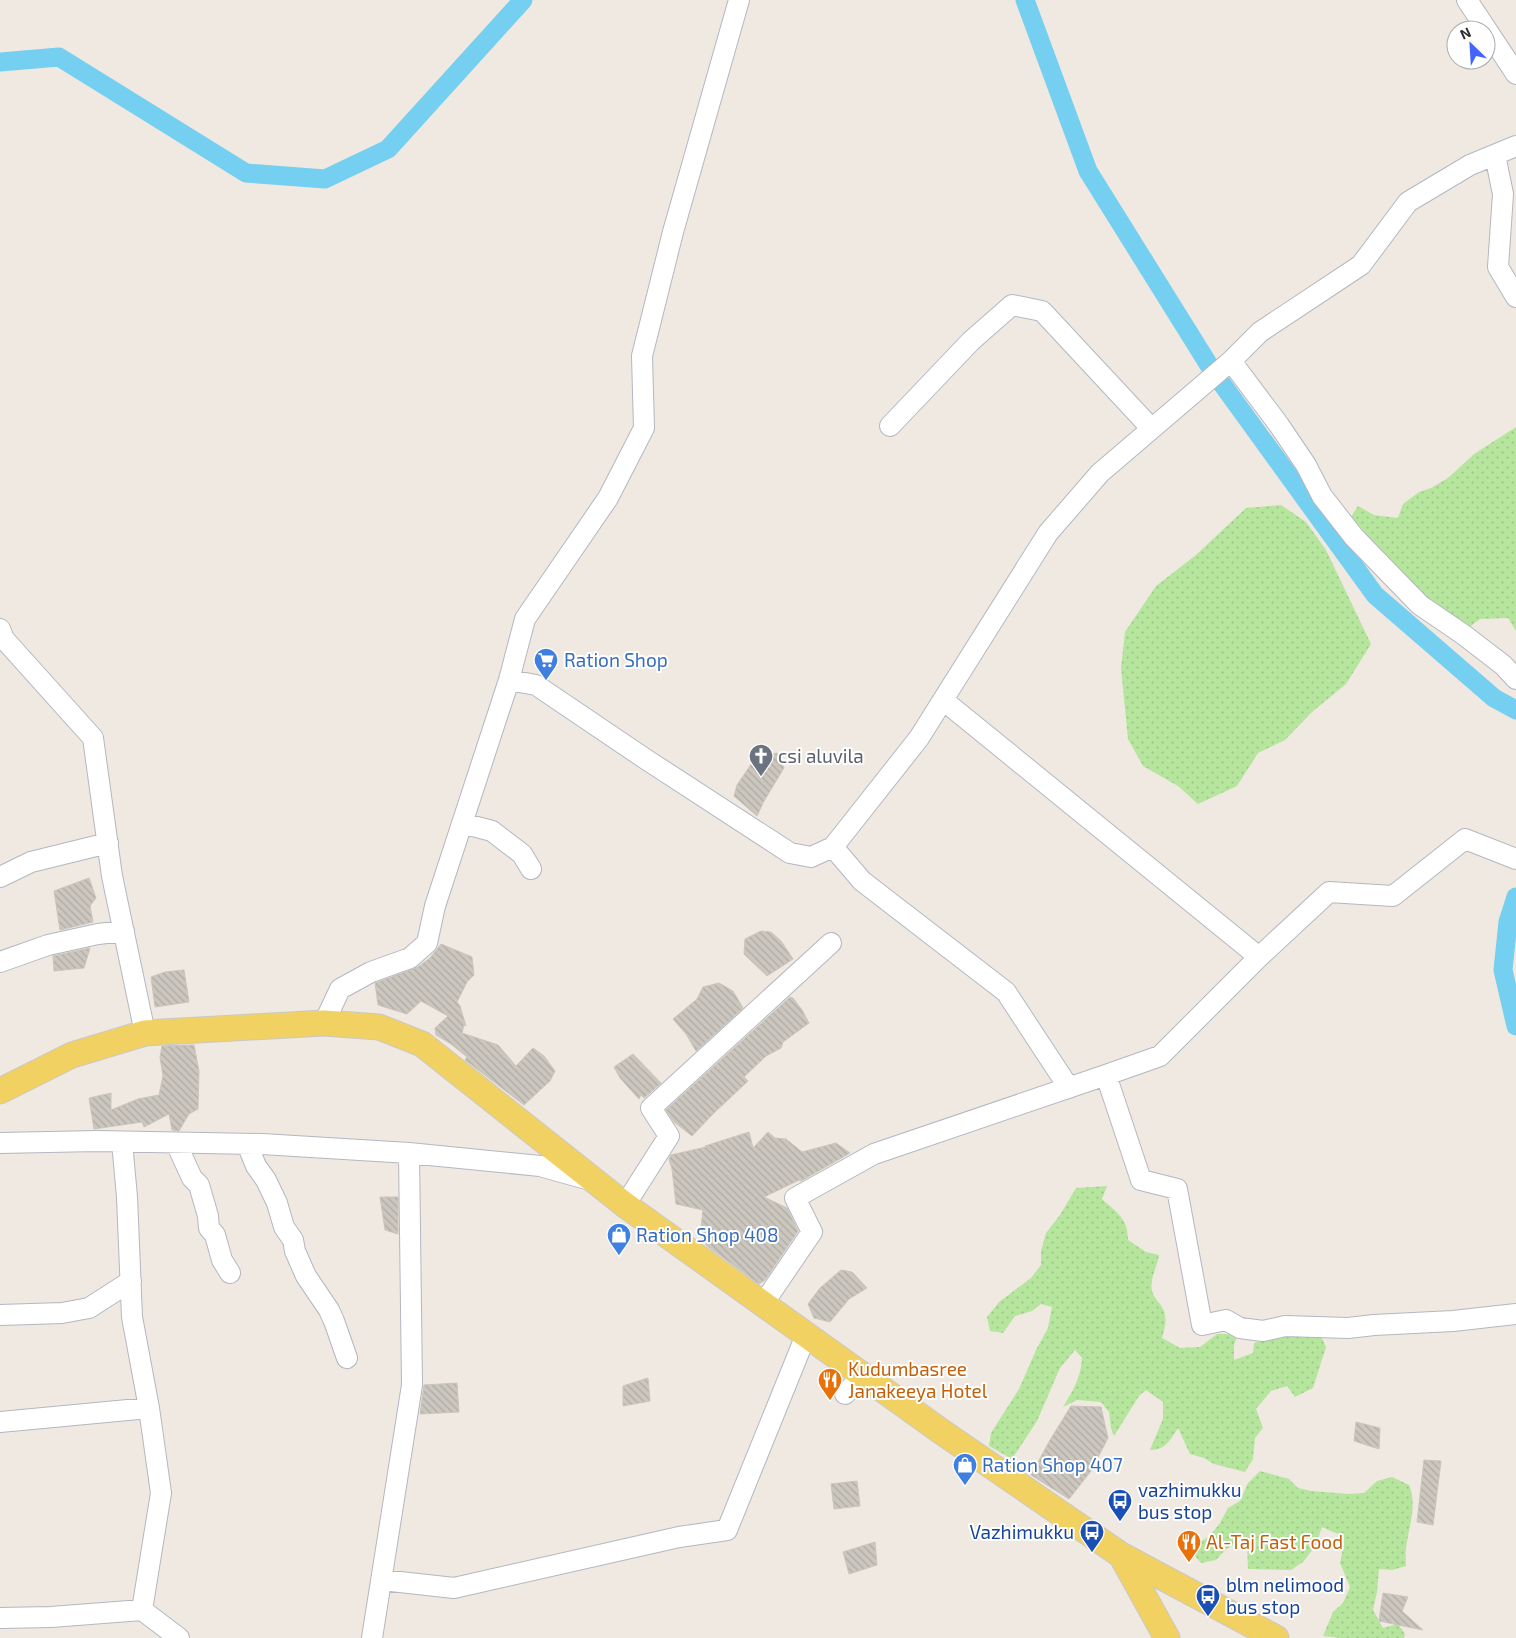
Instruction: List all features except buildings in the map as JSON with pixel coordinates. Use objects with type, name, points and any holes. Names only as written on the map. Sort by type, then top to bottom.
[{"type":"main road","points":[[0,1091],[72,1056],[145,1033],[324,1023],[379,1026],[422,1044],[625,1205],[942,1432],[1121,1555],[1276,1638]]},
{"type":"main road","points":[[1121,1555],[1167,1638]]},
{"type":"street","points":[[324,1023],[340,989],[371,972],[410,958],[427,943],[435,906],[509,680],[525,619],[608,498],[644,428],[642,356],[674,232],[739,0]]},
{"type":"street","points":[[1467,0],[1516,74]]},
{"type":"street","points":[[509,680],[536,685],[790,853],[811,857],[833,847],[919,738],[1048,533],[1100,473],[1231,361],[1260,332],[1361,265],[1408,202],[1470,165],[1516,146]]},
{"type":"street","points":[[1495,155],[1503,194],[1498,267],[1516,297]]},
{"type":"street","points":[[890,426],[971,341],[1012,305],[1042,311],[1151,428]]},
{"type":"street","points":[[1231,361],[1279,424],[1306,464],[1322,496],[1354,537],[1420,605],[1487,653],[1516,679]]},
{"type":"street","points":[[1,636],[93,738],[112,876],[145,1033]]},
{"type":"street","points":[[943,700],[1260,957]]},
{"type":"street","points":[[462,823],[492,831],[522,854],[531,869]]},
{"type":"street","points":[[763,1304],[812,1232],[795,1198],[874,1154],[1160,1056],[1329,892],[1392,896],[1464,839],[1508,856]]},
{"type":"street","points":[[0,877],[31,862],[108,843]]},
{"type":"street","points":[[833,847],[862,881],[1006,992],[1069,1088]]},
{"type":"street","points":[[0,962],[48,944],[124,931]]},
{"type":"street","points":[[625,1205],[669,1136],[651,1108],[831,943]]},
{"type":"street","points":[[1106,1075],[1141,1180],[1177,1189],[1202,1325],[1226,1320],[1240,1328],[1263,1331],[1285,1326],[1348,1328],[1453,1321],[1516,1314]]},
{"type":"street","points":[[122,1142],[127,1197],[132,1317],[149,1408],[161,1493],[142,1610]]},
{"type":"street","points":[[0,1143],[176,1142],[409,1153],[540,1166],[593,1181]]},
{"type":"street","points":[[176,1142],[192,1178],[199,1185],[208,1216],[209,1228],[215,1234],[222,1260],[230,1273]]},
{"type":"street","points":[[247,1144],[256,1166],[266,1180],[277,1204],[284,1227],[292,1240],[294,1251],[306,1276],[331,1315],[347,1358]]},
{"type":"street","points":[[372,1638],[412,1385],[409,1153]]},
{"type":"street","points":[[0,1315],[62,1313],[89,1308],[131,1282]]},
{"type":"street","points":[[382,1580],[454,1588],[679,1537],[727,1530],[806,1335]]},
{"type":"street","points":[[845,1394],[863,1375]]},
{"type":"street","points":[[0,1422],[149,1408]]},
{"type":"street","points":[[0,1618],[51,1617],[142,1610],[179,1638]]},
{"type":"green space","points":[[1516,427],[1516,631],[1508,618],[1480,619],[1468,628],[1424,598],[1407,576],[1382,558],[1368,536],[1351,517],[1358,506],[1374,515],[1398,518],[1403,504],[1419,492],[1431,488],[1448,478],[1474,454]]},
{"type":"green space","points":[[1281,505],[1306,522],[1326,550],[1371,644],[1346,684],[1312,712],[1285,740],[1258,753],[1237,786],[1198,804],[1178,786],[1143,766],[1128,739],[1121,668],[1125,632],[1156,586],[1196,555],[1246,508]]},
{"type":"green space","points":[[1107,1186],[1102,1199],[1121,1216],[1126,1226],[1128,1240],[1146,1252],[1159,1255],[1153,1274],[1152,1289],[1165,1315],[1162,1338],[1180,1348],[1200,1347],[1217,1334],[1238,1334],[1234,1345],[1234,1360],[1253,1353],[1254,1343],[1263,1340],[1287,1336],[1321,1336],[1326,1347],[1313,1388],[1295,1397],[1287,1386],[1271,1391],[1256,1409],[1263,1428],[1255,1438],[1253,1459],[1245,1472],[1214,1464],[1204,1458],[1190,1454],[1178,1428],[1164,1446],[1150,1450],[1163,1419],[1163,1402],[1146,1390],[1139,1396],[1114,1436],[1109,1412],[1101,1402],[1077,1400],[1063,1407],[1080,1371],[1082,1358],[1075,1350],[1060,1368],[1037,1421],[1012,1459],[989,1446],[991,1433],[1019,1389],[1048,1328],[1052,1307],[1041,1304],[1032,1311],[1015,1316],[1003,1333],[990,1331],[987,1317],[999,1302],[1031,1278],[1041,1265],[1041,1251],[1046,1233],[1060,1215],[1076,1188]]},
{"type":"green space","points":[[1260,1471],[1289,1479],[1298,1488],[1311,1491],[1349,1494],[1364,1493],[1377,1481],[1392,1477],[1409,1485],[1412,1493],[1413,1509],[1406,1551],[1406,1566],[1392,1570],[1379,1569],[1373,1610],[1383,1628],[1398,1624],[1405,1634],[1404,1638],[1340,1638],[1323,1636],[1333,1612],[1343,1603],[1350,1587],[1340,1563],[1344,1543],[1338,1534],[1322,1527],[1316,1545],[1303,1562],[1291,1570],[1248,1569],[1247,1545],[1243,1540],[1226,1549],[1216,1560],[1201,1563],[1195,1556],[1195,1544],[1209,1537],[1220,1523],[1228,1508],[1240,1501],[1248,1483]]},
{"type":"waterway","points":[[0,62],[59,57],[246,173],[325,179],[388,149],[523,0]]},
{"type":"waterway","points":[[1025,0],[1088,171],[1212,370],[1375,595],[1494,698],[1516,710]]},
{"type":"waterway","points":[[1516,897],[1508,922],[1503,970],[1516,1026]]},
{"type":"place","name":"Ration Shop","points":[[546,681]]},
{"type":"place","name":"csi aluvila","points":[[761,777]]},
{"type":"place","name":"Ration Shop 408","points":[[619,1256]]},
{"type":"place","name":"Kudumbasree Janakeeya Hotel","points":[[830,1401]]},
{"type":"place","name":"Ration Shop 407","points":[[965,1486]]},
{"type":"place","name":"vazhimukku bus stop","points":[[1120,1522]]},
{"type":"place","name":"Vazhimukku","points":[[1092,1553]]},
{"type":"place","name":"Al-Taj Fast Food","points":[[1189,1563]]},
{"type":"place","name":"blm nelimood bus stop","points":[[1208,1617]]}]
